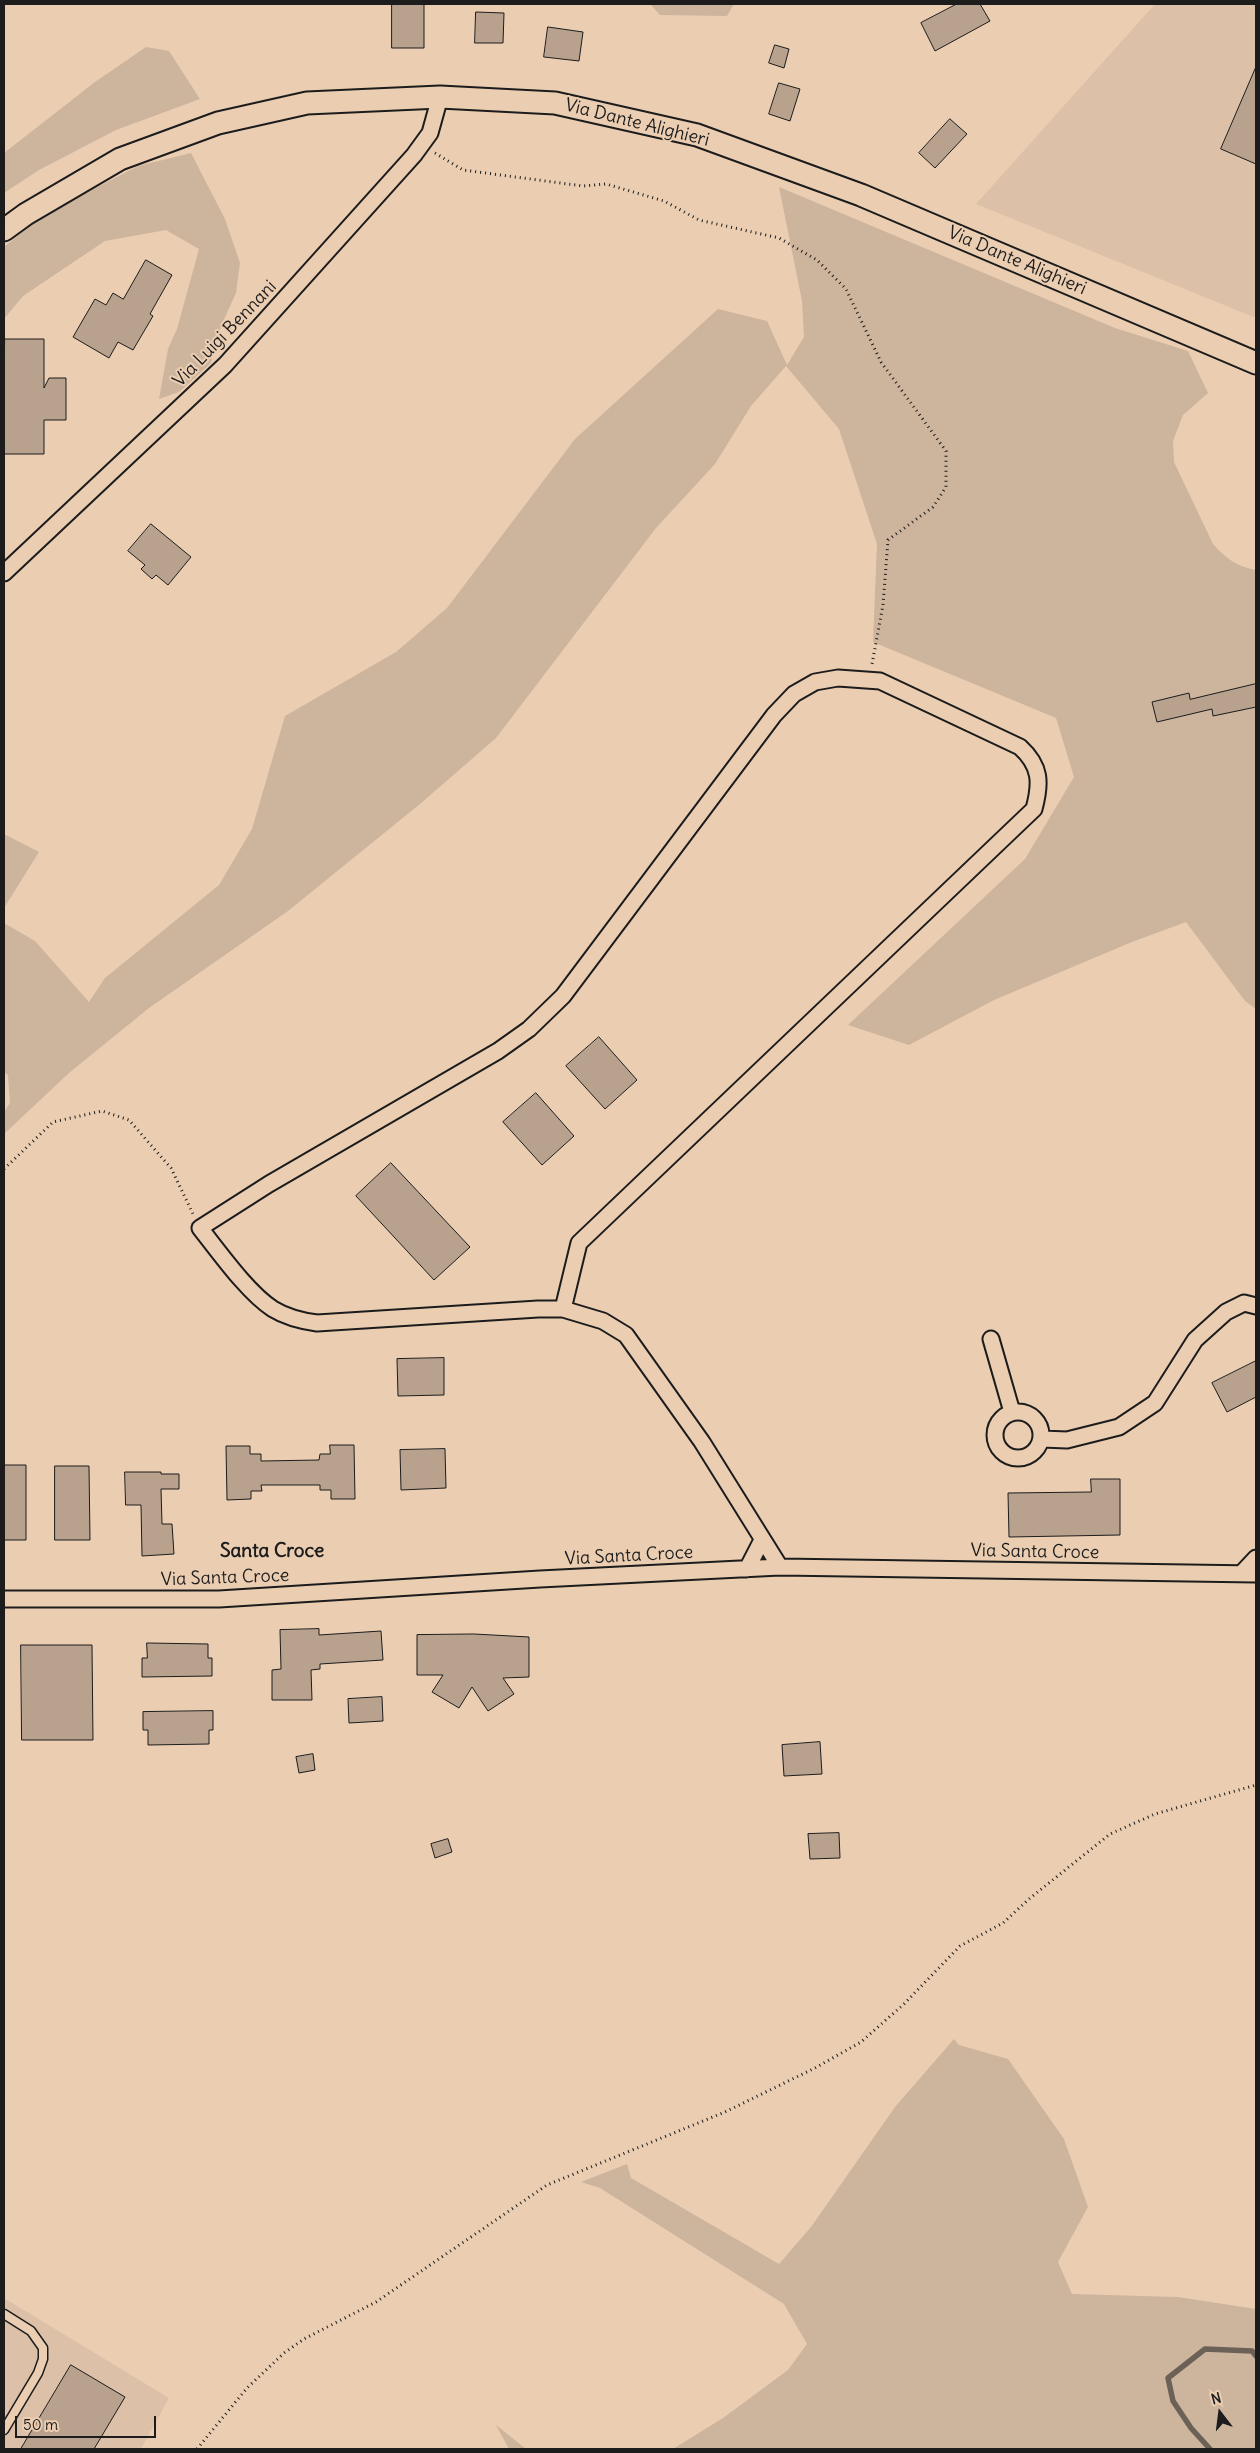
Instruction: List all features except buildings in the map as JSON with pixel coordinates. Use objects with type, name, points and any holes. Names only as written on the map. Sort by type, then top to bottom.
[{"type":"main road","name":"Via Dante Alighieri","points":[[4,230],[26,214],[120,159],[218,123],[307,102],[440,97],[555,103],[697,135],[860,195],[1256,363]]},
{"type":"street","name":"Via Luigi Bennani","points":[[4,573],[225,366],[421,146],[430,133],[440,97]]},
{"type":"street","points":[[564,1309],[579,1243],[1034,809],[1039,789],[1037,771],[1030,757],[1020,747],[880,682],[838,678],[815,682],[794,694],[780,708],[563,996],[529,1029],[498,1051],[269,1184],[200,1228],[254,1292],[273,1309],[298,1320],[317,1323],[564,1309],[603,1321],[626,1335],[702,1442],[780,1567]]},
{"type":"street","points":[[1042,1439],[1067,1440],[1119,1427],[1155,1403],[1195,1340],[1226,1312],[1244,1303],[1256,1306]]},
{"type":"street","points":[[991,1340],[1012,1412]]},
{"type":"street","points":[[1012,1412],[1028,1413],[1034,1417],[1042,1431],[1042,1439],[1034,1452],[1028,1456],[1013,1457],[1000,1449],[995,1435],[996,1427],[1000,1421],[1012,1412]]},
{"type":"street","points":[[747,1569],[762,1540]]},
{"type":"street","points":[[1241,1574],[1256,1558]]},
{"type":"street","name":"Via Santa Croce","points":[[4,1599],[219,1600],[540,1579],[780,1567],[1256,1574]]},
{"type":"lane","points":[[4,2314],[31,2331],[43,2348],[43,2359],[38,2374],[4,2430]]},
{"type":"path","points":[[421,146],[463,170],[583,186],[606,184],[664,201],[699,220],[779,238],[817,260],[846,289],[881,362],[946,451],[946,487],[933,507],[888,540],[883,605],[869,681]]},
{"type":"path","points":[[4,1169],[53,1122],[102,1111],[129,1120],[171,1168],[200,1228]]},
{"type":"path","points":[[196,2449],[247,2388],[284,2354],[304,2339],[376,2302],[547,2185],[725,2112],[815,2068],[860,2042],[904,2004],[960,1946],[1004,1922],[1029,1898],[1110,1834],[1155,1814],[1256,1785]]},
{"type":"shaded area","points":[[650,4],[734,4],[727,16],[660,15]]},
{"type":"shaded area","points":[[1155,4],[1256,4],[1256,318],[976,204]]},
{"type":"shaded area","points":[[146,47],[169,51],[200,99],[116,130],[39,170],[4,193],[4,153],[95,82]]},
{"type":"shaded area","points":[[191,153],[225,219],[240,263],[236,293],[221,326],[211,363],[179,392],[159,399],[168,349],[177,329],[199,249],[166,230],[105,241],[23,296],[4,319],[4,247],[42,216],[138,166]]},
{"type":"shaded area","points":[[779,187],[1115,328],[1188,351],[1208,393],[1183,415],[1173,441],[1174,462],[1213,544],[1232,561],[1243,567],[1256,570],[1256,1009],[1245,1001],[1186,922],[1132,942],[994,1000],[909,1045],[848,1025],[1025,859],[1074,777],[1056,718],[873,642],[877,544],[839,429],[786,366],[751,406],[715,464],[656,528],[496,738],[420,804],[288,911],[149,1008],[69,1073],[4,1134],[4,1112],[10,1103],[8,1075],[4,1072],[4,923],[35,941],[89,1002],[105,978],[219,885],[252,829],[285,716],[396,652],[447,608],[575,439],[718,309],[767,321],[787,365],[804,337],[802,301]]},
{"type":"shaded area","points":[[4,834],[39,852],[4,908]]},
{"type":"shaded area","points":[[954,2039],[959,2045],[1008,2059],[1064,2139],[1088,2207],[1058,2262],[1072,2294],[1178,2297],[1256,2309],[1256,2449],[673,2449],[723,2418],[788,2370],[807,2344],[784,2304],[600,2188],[581,2182],[627,2164],[631,2178],[779,2264],[811,2227],[895,2107]]},
{"type":"shaded area","points":[[4,2298],[169,2398],[141,2449],[4,2449]]},
{"type":"shaded area","points":[[496,2425],[526,2449],[509,2449]]},
{"type":"waterway","points":[[1210,2449],[1191,2428],[1173,2401],[1168,2378],[1205,2349],[1252,2351],[1256,2356]]},
{"type":"district","name":"Santa Croce","points":[[272,1552]]}]
